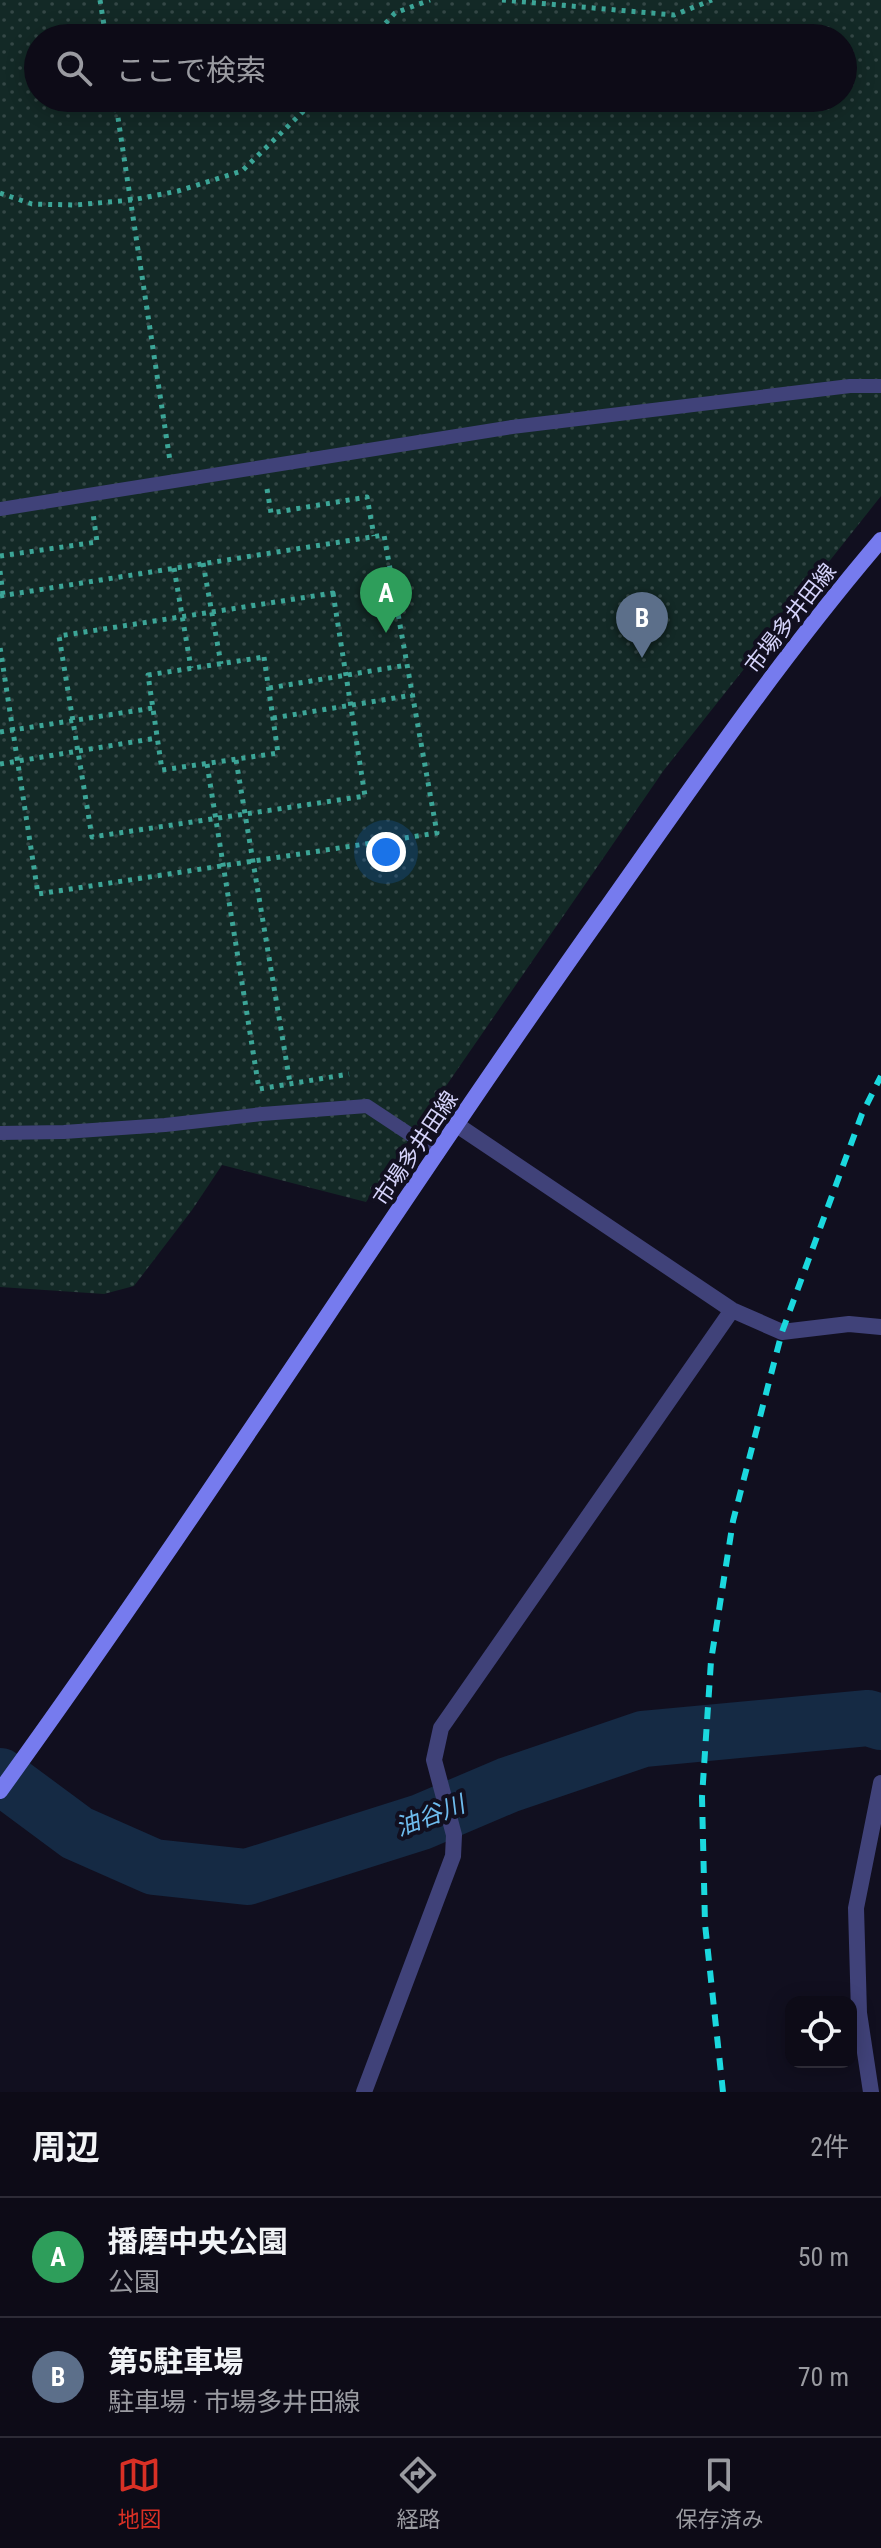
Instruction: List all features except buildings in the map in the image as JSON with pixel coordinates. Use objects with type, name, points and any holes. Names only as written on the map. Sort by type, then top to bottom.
[{"type":"main road","name":"市場多井田線","points":[[0,1791],[187,1523],[523,1026],[820,611],[881,540]]},
{"type":"street","points":[[457,1125],[732,1310],[782,1332],[849,1324],[881,1327]]},
{"type":"street","points":[[364,2092],[453,1856],[454,1835],[434,1760],[441,1728],[732,1310]]},
{"type":"street","points":[[871,2092],[859,2013],[856,1908],[881,1783]]},
{"type":"lane","points":[[0,509],[512,427],[850,386],[881,386]]},
{"type":"lane","points":[[0,1133],[136,1127],[367,1106],[438,1153]]},
{"type":"path","points":[[100,0],[104,24]]},
{"type":"path","points":[[385,24],[395,13],[430,0]]},
{"type":"path","points":[[502,0],[674,15],[712,0]]},
{"type":"path","points":[[117,112],[173,482]]},
{"type":"path","points":[[0,193],[32,204],[75,205],[132,200],[178,191],[242,171],[303,112]]},
{"type":"path","points":[[271,513],[367,497],[374,536]]},
{"type":"path","points":[[0,571],[1,595],[384,535],[437,833],[38,894],[0,647]]},
{"type":"path","points":[[0,556],[97,542]]},
{"type":"path","points":[[203,563],[221,664]]},
{"type":"path","points":[[174,568],[191,668]]},
{"type":"path","points":[[333,593],[365,796],[92,837],[59,636],[212,612],[333,593]]},
{"type":"path","points":[[264,657],[278,753],[162,770],[148,675],[191,668],[264,657]]},
{"type":"path","points":[[269,688],[407,665]]},
{"type":"path","points":[[273,718],[413,695]]},
{"type":"path","points":[[0,732],[153,708]]},
{"type":"path","points":[[0,764],[157,738]]},
{"type":"path","points":[[236,760],[290,1083]]},
{"type":"path","points":[[207,764],[259,1089],[349,1074]]},
{"type":"green space","points":[[0,0],[881,0],[881,496],[664,770],[366,1202],[222,1165],[134,1286],[104,1294],[0,1287]]},
{"type":"waterway","name":"油谷川","points":[[0,1776],[77,1833],[154,1867],[247,1877],[421,1822],[508,1785],[643,1739],[868,1718],[881,1722]]},
{"type":"railway","points":[[723,2092],[705,1924],[702,1797],[711,1661],[733,1521],[782,1332],[862,1114],[881,1076]]},
{"type":"place","name":"播磨中央公園","points":[[386,633]]},
{"type":"place","name":"第5駐車場","points":[[642,658]]}]
